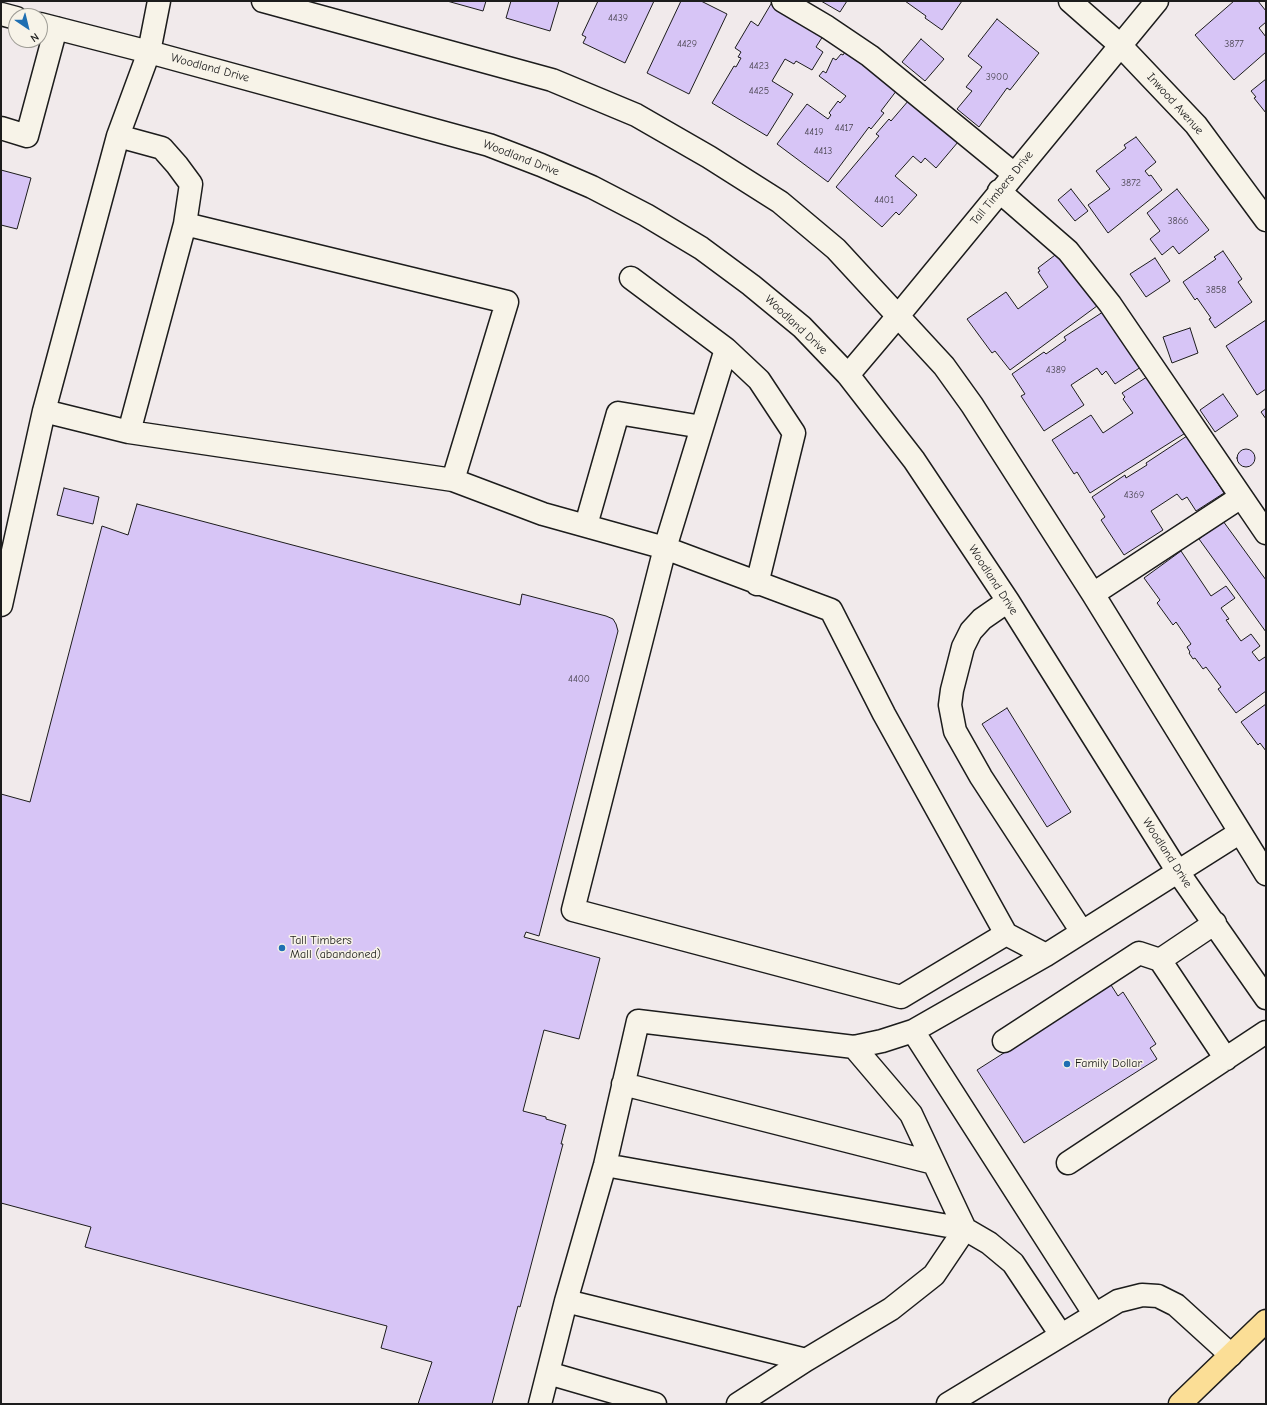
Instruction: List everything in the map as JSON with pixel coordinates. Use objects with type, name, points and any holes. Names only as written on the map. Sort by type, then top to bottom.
[{"type":"main road","points":[[1180,1404],[1266,1321]]},
{"type":"street","points":[[1,605],[44,411],[118,136],[149,52],[159,1]]},
{"type":"street","points":[[263,1],[552,80],[636,115],[709,157],[780,202],[836,249],[944,366],[972,405],[1093,594],[1239,833],[1266,874]]},
{"type":"street","points":[[783,1],[827,27],[870,56],[1014,174]]},
{"type":"street","name":"Inwood Avenue","points":[[1070,1],[1120,45],[1196,125],[1266,220]]},
{"type":"street","name":"Tall Timbers Drive","points":[[848,375],[1157,1]]},
{"type":"street","name":"Woodland Drive","points":[[48,26],[149,52],[489,146],[541,165],[592,188],[646,216],[700,248],[751,285],[802,328],[848,375],[914,460],[1008,601],[1178,872],[1266,998]]},
{"type":"street","points":[[1,128],[27,136],[44,48]]},
{"type":"street","points":[[118,136],[162,148],[191,184],[185,224],[129,432]]},
{"type":"street","points":[[1000,191],[1068,251],[1106,298],[1266,533]]},
{"type":"street","points":[[185,224],[507,302],[453,480]]},
{"type":"street","points":[[631,278],[726,349],[759,380],[794,433],[757,584]]},
{"type":"street","points":[[726,349],[666,548],[573,910],[901,997],[1006,934]]},
{"type":"street","points":[[44,411],[129,432],[453,480],[543,514],[586,524],[666,548],[757,584],[831,610],[884,714],[1006,934],[1046,955]]},
{"type":"street","points":[[586,524],[618,413],[702,427]]},
{"type":"street","points":[[1093,594],[1241,497]]},
{"type":"street","points":[[1008,601],[982,619],[971,631],[963,647],[952,690],[950,705],[955,731],[981,777],[1082,932]]},
{"type":"street","points":[[540,1404],[566,1301],[605,1165],[638,1021],[854,1047],[913,1031],[1046,955],[1239,833]]},
{"type":"street","points":[[1160,960],[1215,923]]},
{"type":"street","points":[[1004,1041],[1139,953],[1160,960],[1226,1059]]},
{"type":"street","points":[[913,1031],[1094,1315]]},
{"type":"street","points":[[1068,1163],[1266,1032]]},
{"type":"street","points":[[854,1047],[911,1114],[965,1229]]},
{"type":"street","points":[[623,1084],[934,1163]]},
{"type":"street","points":[[605,1165],[965,1229],[989,1243],[1013,1263],[1061,1335]]},
{"type":"street","points":[[738,1404],[806,1360],[891,1309],[934,1275],[965,1229]]},
{"type":"street","points":[[948,1404],[1118,1301],[1142,1294],[1158,1296],[1176,1305],[1231,1355]]},
{"type":"street","points":[[566,1301],[806,1360]]},
{"type":"street","points":[[548,1373],[654,1404]]},
{"type":"building","points":[[447,1],[486,1],[483,11]]},
{"type":"building","points":[[511,1],[559,1],[550,31],[506,18]]},
{"type":"building","points":[[598,1],[654,1],[625,63],[583,43],[586,37],[582,35]]},
{"type":"building","points":[[681,1],[701,1],[727,14],[689,94],[647,73]]},
{"type":"building","points":[[821,1],[847,1],[840,12]]},
{"type":"building","points":[[905,1],[962,1],[942,30]]},
{"type":"building","points":[[1234,1],[1258,1],[1266,11],[1266,22],[1259,28],[1266,37],[1266,52],[1234,80],[1195,35]]},
{"type":"building","points":[[771,4],[823,36],[816,47],[823,52],[812,70],[796,61],[794,64],[785,59],[772,81],[793,94],[767,136],[712,103],[734,66],[736,67],[741,58],[738,57],[741,52],[735,48],[751,21],[758,26]]},
{"type":"building","points":[[997,19],[1039,53],[1010,90],[1007,88],[979,127],[957,109],[972,91],[966,87],[982,67],[968,56]]},
{"type":"building","points":[[921,39],[944,59],[925,81],[902,62]]},
{"type":"building","points":[[845,52],[897,90],[881,111],[884,113],[871,129],[869,127],[828,182],[777,144],[807,104],[828,119],[831,115],[829,113],[838,101],[840,103],[846,96],[819,76],[823,71],[826,73],[833,58],[836,60]]},
{"type":"building","points":[[1266,79],[1266,113],[1254,98],[1256,97],[1251,91]]},
{"type":"building","points":[[909,100],[958,142],[936,168],[925,158],[921,163],[913,156],[895,176],[917,195],[899,215],[896,212],[882,227],[836,187],[879,136],[876,134],[889,119],[891,121]]},
{"type":"building","points":[[1136,137],[1156,162],[1145,171],[1149,176],[1151,175],[1162,190],[1108,233],[1088,205],[1110,189],[1096,171],[1126,148],[1124,145]]},
{"type":"building","points":[[1,170],[31,178],[17,229],[1,225]]},
{"type":"building","points":[[1071,189],[1088,211],[1075,221],[1058,200]]},
{"type":"building","points":[[1177,189],[1209,230],[1179,254],[1173,246],[1162,255],[1150,239],[1160,231],[1147,213]]},
{"type":"building","points":[[1063,249],[1101,303],[1010,370],[995,351],[992,353],[967,319],[1006,292],[1018,309],[1048,287],[1038,272],[1040,271],[1038,268]]},
{"type":"building","points":[[1223,251],[1242,279],[1238,282],[1252,302],[1215,328],[1209,319],[1211,318],[1197,298],[1195,300],[1183,282],[1216,259],[1214,257]]},
{"type":"building","points":[[1155,258],[1170,281],[1146,297],[1130,274]]},
{"type":"building","points":[[1106,310],[1144,365],[1115,384],[1106,371],[1102,375],[1097,368],[1071,385],[1084,405],[1044,431],[1021,396],[1025,394],[1012,374],[1044,352],[1046,354],[1066,340],[1064,337]]},
{"type":"building","points":[[1266,320],[1266,389],[1257,395],[1226,346]]},
{"type":"building","points":[[1190,328],[1198,353],[1172,363],[1163,337]]},
{"type":"building","points":[[1150,375],[1187,432],[1090,493],[1077,472],[1074,474],[1052,440],[1091,415],[1103,433],[1133,413],[1123,399],[1125,397],[1122,393]]},
{"type":"building","points":[[1223,394],[1238,416],[1215,432],[1200,410]]},
{"type":"building","points":[[1266,408],[1266,419],[1261,412]]},
{"type":"building","points":[[1187,436],[1224,493],[1196,511],[1187,497],[1182,500],[1177,494],[1151,511],[1163,530],[1124,555],[1101,520],[1105,517],[1092,497],[1125,475],[1126,478],[1147,465],[1146,463]]},
{"type":"building","points":[[1246,449],[1252,452],[1255,458],[1252,464],[1246,467],[1240,464],[1237,458],[1240,452]]},
{"type":"building","points":[[64,488],[99,497],[93,524],[57,515]]},
{"type":"building","name":"Tall Timbers Mall (abandoned)","points":[[137,504],[520,605],[522,594],[606,616],[613,619],[616,624],[618,631],[539,936],[526,932],[524,937],[600,958],[579,1039],[544,1030],[523,1111],[546,1117],[546,1119],[566,1125],[561,1144],[563,1144],[520,1307],[518,1306],[492,1404],[418,1404],[432,1362],[381,1348],[387,1326],[85,1247],[91,1227],[1,1203],[1,794],[30,802],[102,526],[128,535]]},
{"type":"building","points":[[1223,521],[1266,580],[1266,632],[1199,539]]},
{"type":"building","points":[[1181,551],[1211,596],[1226,586],[1235,598],[1221,608],[1229,619],[1226,620],[1241,641],[1251,634],[1260,646],[1252,652],[1259,661],[1265,657],[1266,659],[1266,691],[1236,713],[1218,689],[1221,687],[1206,667],[1203,669],[1195,658],[1193,659],[1187,647],[1191,644],[1176,622],[1173,625],[1157,603],[1160,600],[1144,578]]},
{"type":"building","points":[[1266,704],[1266,751],[1260,743],[1258,745],[1241,722]]},
{"type":"building","points":[[1007,708],[1071,812],[1047,827],[982,724]]},
{"type":"building","name":"Family Dollar","points":[[1111,985],[1118,996],[1123,992],[1156,1044],[1150,1048],[1157,1059],[1024,1143],[977,1070]]},
{"type":"place","name":"Tall Timbers Mall (abandoned)","points":[[282,948]]},
{"type":"place","name":"Family Dollar","points":[[1067,1064]]}]
